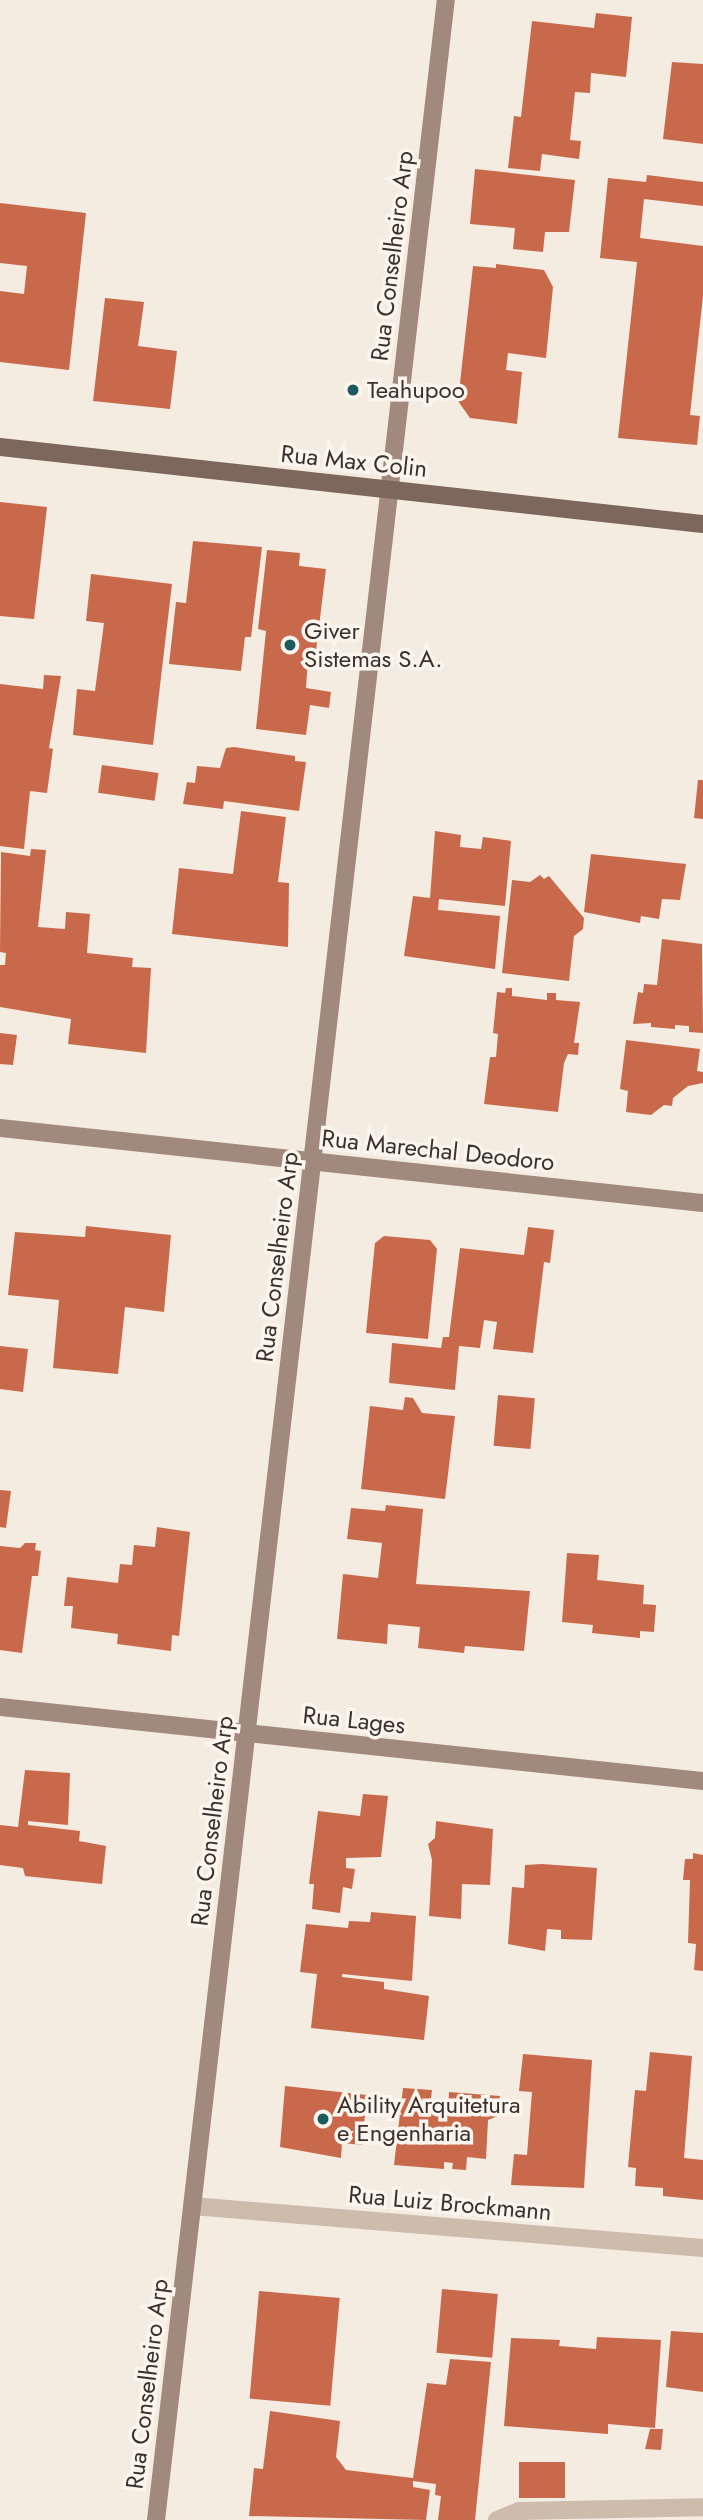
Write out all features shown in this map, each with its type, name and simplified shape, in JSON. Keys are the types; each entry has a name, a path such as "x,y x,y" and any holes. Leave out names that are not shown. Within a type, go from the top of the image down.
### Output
{"main road":[{"name":"Rua Conselheiro Arp","path":"160,2520 192,2206 446,0"},
{"name":"Rua Max Colin","path":"0,447 703,524"},
{"name":"Rua Marechal Deodoro","path":"0,1128 703,1203"},
{"name":"Rua Lages","path":"0,1707 703,1781"}],"street":[{"name":"Rua Luiz Brockmann","path":"192,2206 703,2248"},
{"path":"497,2520 519,2511 703,2507"}],"building":[{"path":"596,13 632,17 626,77 591,73 590,93 575,92 570,140 581,141 579,159 542,154 540,171 508,168 514,116 521,117 532,21 594,28"},
{"path":"672,62 703,64 703,144 663,139"},
{"path":"475,169 575,180 569,232 545,232 543,252 513,249 515,228 470,224"},
{"path":"647,175 703,182 703,206 644,199 640,238 703,246 703,296 690,415 700,416 697,445 618,438 637,262 600,258 608,178 646,182"},
{"path":"0,203 86,213 69,370 0,362 0,291 24,294 27,266 0,263"},
{"path":"496,264 544,270 553,287 546,358 508,353 506,370 522,372 517,424 470,418 458,401 473,266 496,268"},
{"path":"105,298 144,302 138,346 177,351 170,409 93,401"},
{"path":"0,502 47,507 34,619 0,616"},
{"path":"193,541 262,547 251,637 245,637 241,671 169,664 176,602 186,603"},
{"name":"Giver Sistemas S.A.","path":"267,550 300,553 299,566 326,569 315,659 308,658 306,688 331,692 329,708 310,705 306,735 256,729 266,631 258,629"},
{"path":"91,574 172,584 153,745 73,735 77,689 95,691 104,623 86,621"},
{"path":"44,675 61,676 49,748 53,749 47,793 30,791 24,849 0,846 0,684 43,689"},
{"path":"226,748 295,756 295,761 306,762 299,811 224,801 223,809 183,804 187,782 195,783 197,766 220,768"},
{"path":"102,765 158,773 155,801 98,793"},
{"path":"698,780 703,780 703,819 694,818"},
{"path":"241,811 286,817 278,882 289,883 288,947 172,934 179,868 233,874"},
{"path":"435,831 461,835 460,847 481,849 483,837 511,841 505,906 439,899 438,910 500,916 495,969 404,956 413,896 430,898"},
{"path":"31,849 46,850 38,927 65,929 66,912 90,914 87,953 133,958 132,967 151,968 146,1053 68,1044 71,1019 0,1007 0,965 5,965 6,953 0,952 1,852 30,856"},
{"path":"591,854 686,864 680,900 662,899 659,919 641,916 640,923 584,912"},
{"path":"540,875 544,879 549,876 584,918 583,929 574,936 569,981 502,973 512,880 530,882"},
{"path":"662,939 702,944 703,1033 689,1032 689,1026 675,1025 675,1029 651,1027 651,1023 633,1024 638,992 643,993 644,984 657,985"},
{"path":"506,988 512,988 512,996 547,1000 547,993 556,993 556,1000 580,1002 574,1043 579,1043 578,1055 568,1054 564,1063 558,1112 484,1104 490,1057 496,1057 498,1034 493,1033 497,992 505,993"},
{"path":"0,1033 17,1035 13,1065 0,1064"},
{"path":"626,1040 700,1049 697,1071 703,1072 703,1083 688,1086 673,1098 672,1106 664,1105 651,1115 626,1112 628,1091 620,1089"},
{"path":"86,1226 171,1235 164,1312 125,1307 118,1374 53,1368 59,1300 8,1295 15,1232 85,1237"},
{"path":"528,1227 554,1230 550,1263 544,1262 533,1353 493,1349 497,1322 484,1320 480,1348 459,1346 455,1390 389,1383 392,1343 441,1348 443,1337 449,1337 460,1248 524,1255"},
{"path":"384,1236 430,1240 437,1249 428,1339 366,1333 375,1243"},
{"path":"0,1346 28,1349 23,1392 0,1389"},
{"path":"498,1395 535,1398 530,1449 494,1446"},
{"path":"405,1397 413,1398 422,1413 455,1416 445,1499 361,1489 370,1406 403,1410"},
{"path":"0,1490 11,1491 6,1528 0,1527"},
{"path":"386,1505 423,1509 416,1584 530,1591 524,1651 465,1646 464,1653 418,1648 420,1627 388,1624 387,1644 337,1639 343,1574 378,1578 382,1543 347,1539 351,1508 385,1511"},
{"path":"157,1527 190,1532 179,1636 172,1635 171,1651 117,1644 118,1634 71,1628 73,1606 64,1606 67,1577 118,1583 120,1564 132,1565 134,1545 155,1547"},
{"path":"25,1543 36,1543 35,1550 41,1551 38,1576 32,1576 22,1653 0,1650 0,1546 20,1548"},
{"path":"567,1553 599,1555 597,1580 644,1585 643,1604 656,1605 654,1632 640,1631 640,1638 592,1633 593,1625 562,1622"},
{"path":"25,1770 70,1773 68,1825 28,1821 28,1825 80,1831 79,1841 106,1846 102,1884 25,1876 23,1868 0,1865 0,1825 18,1827"},
{"path":"363,1794 388,1796 381,1857 346,1858 346,1868 355,1869 352,1889 343,1887 340,1913 312,1909 314,1884 309,1884 318,1811 360,1816"},
{"path":"436,1821 493,1829 490,1885 462,1884 461,1919 429,1916 432,1860 428,1844 435,1838"},
{"path":"693,1853 703,1855 703,1971 694,1970 696,1944 688,1943 690,1880 683,1880 685,1859 693,1859"},
{"path":"525,1865 597,1868 592,1940 561,1939 561,1930 547,1929 545,1951 508,1944 512,1887 524,1888"},
{"path":"371,1912 416,1916 412,1981 342,1974 342,1977 384,1982 384,1989 429,1996 424,2040 311,2028 317,1974 300,1972 306,1924 348,1928 349,1921 370,1922"},
{"path":"650,2052 692,2056 684,2158 703,2160 703,2200 663,2196 663,2188 635,2186 636,2168 628,2167 635,2090 646,2091"},
{"path":"523,2054 592,2060 584,2188 511,2185 514,2154 527,2155 532,2092 519,2091"},
{"name":"Ability Arquitetura e Engenharia","path":"285,2086 367,2095 362,2145 342,2143 341,2158 280,2147"},
{"path":"403,2088 432,2090 430,2107 448,2109 449,2092 500,2096 498,2116 488,2120 486,2159 467,2157 466,2170 452,2169 453,2163 444,2162 444,2169 394,2165"},
{"path":"442,2289 498,2294 492,2358 436,2353"},
{"path":"259,2291 340,2298 330,2406 250,2399"},
{"path":"671,2331 703,2333 703,2392 666,2387"},
{"path":"597,2337 661,2340 655,2428 608,2424 608,2434 504,2426 511,2338 560,2340 559,2346 596,2349"},
{"path":"450,2359 491,2362 475,2520 438,2520 441,2496 435,2495 436,2484 413,2481 413,2487 430,2490 426,2520 249,2516 254,2468 263,2469 270,2411 340,2421 336,2457 346,2470 413,2478 427,2383 446,2385"},
{"path":"650,2429 663,2429 661,2450 645,2449"},
{"path":"519,2462 565,2462 565,2498 519,2498"}],"place":[{"name":"Teahupoo","path":"353,390"},
{"name":"Giver Sistemas S.A.","path":"290,645"},
{"name":"Ability Arquitetura e Engenharia","path":"323,2119"}]}
